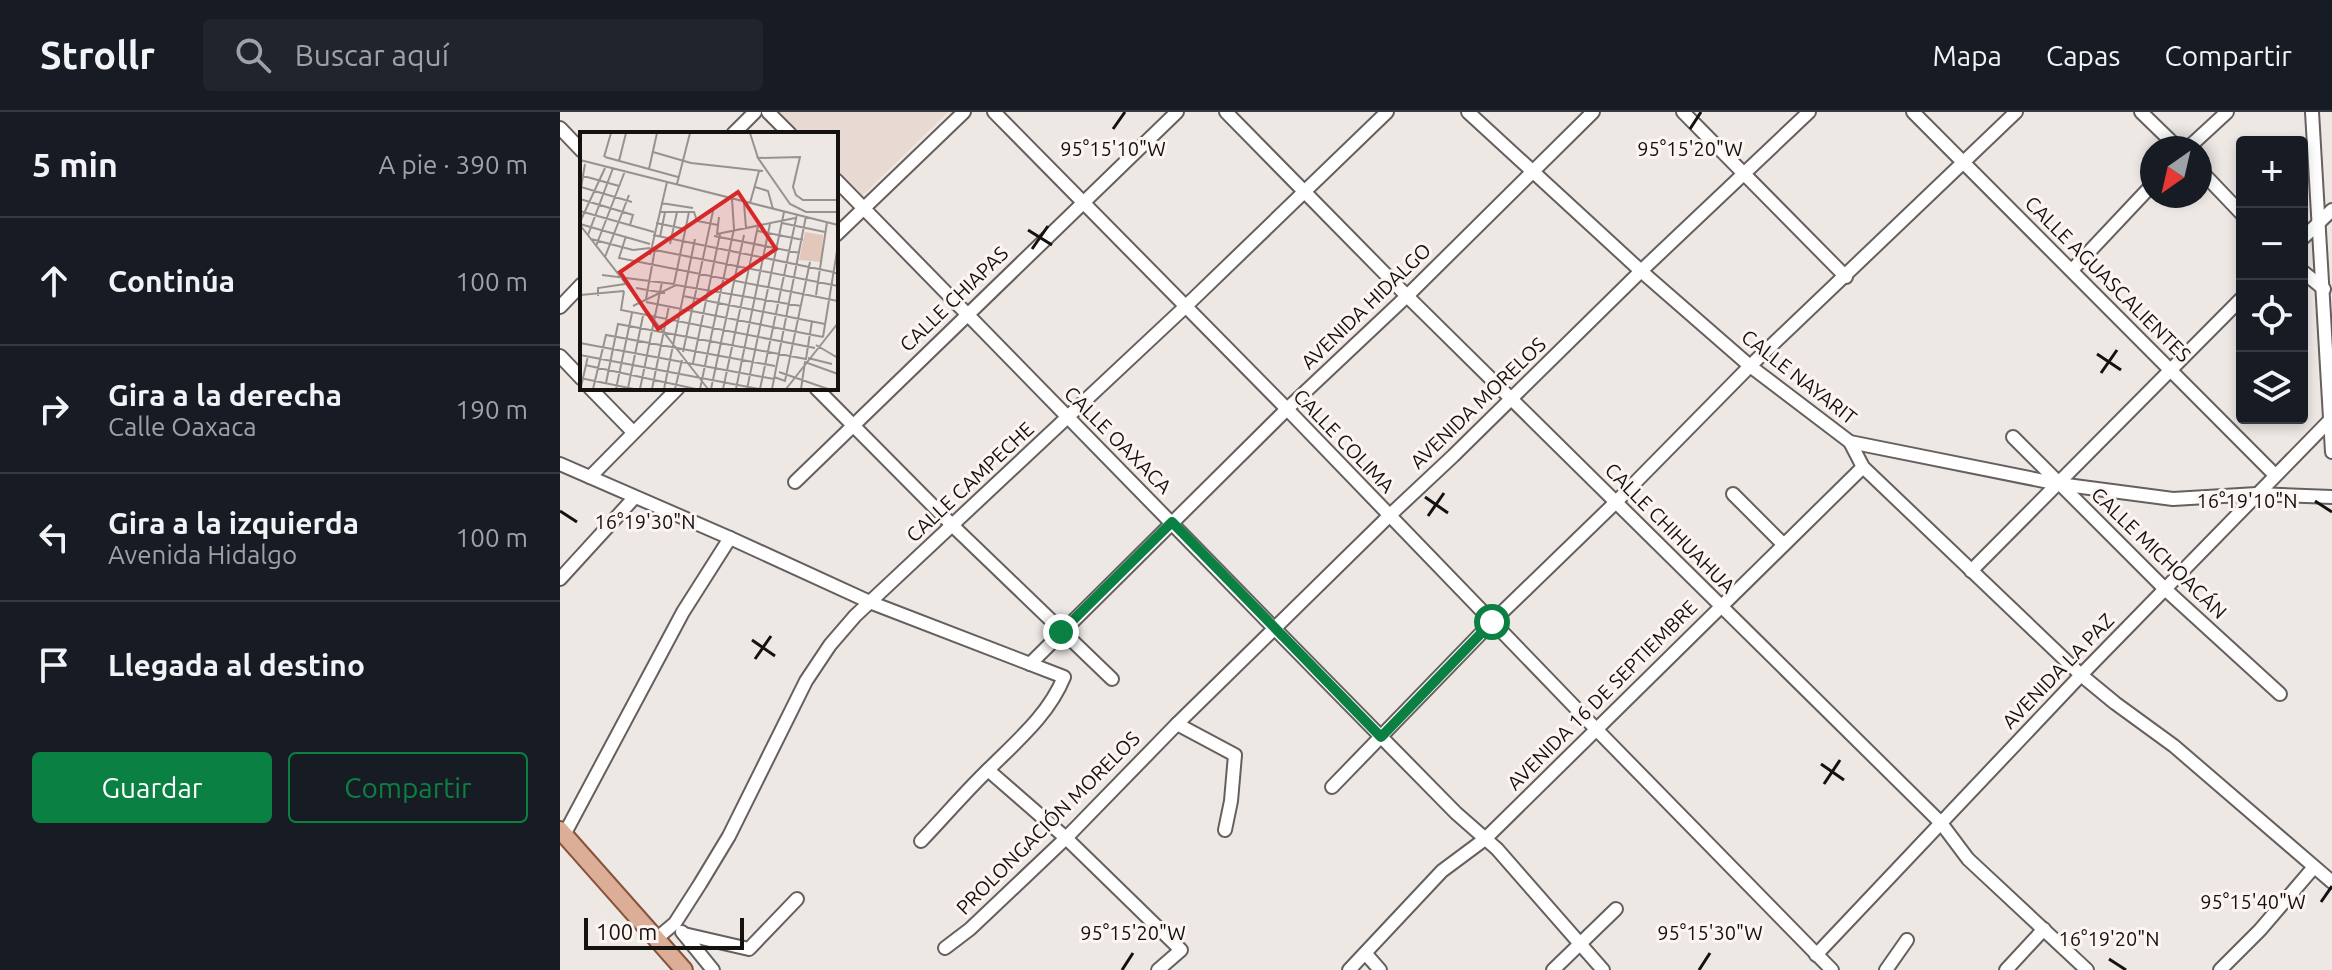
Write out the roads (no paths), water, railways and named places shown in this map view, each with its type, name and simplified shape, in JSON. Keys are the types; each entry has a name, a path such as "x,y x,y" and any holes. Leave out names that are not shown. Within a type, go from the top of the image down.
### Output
{"main road":[{"path":"562,832 681,969"}],"street":[{"path":"735,132 755,112"},
{"path":"768,112 788,132"},
{"path":"838,233 964,112"},
{"name":"CALLE COLIMA","path":"994,112 1832,970"},
{"name":"CALLE CHIAPAS","path":"795,482 1177,112"},
{"name":"CALLE CHIHUAHUA","path":"1226,112 1407,296 1941,823 1968,859 2087,970"},
{"name":"CALLE CAMPECHE","path":"656,939 675,923 729,836 806,681 830,645 855,616 1068,418 1387,112"},
{"name":"CALLE NAYARIT","path":"1468,112 1750,366 1850,442 2059,484 2173,499 2257,494 2332,497"},
{"name":"AVENIDA HIDALGO","path":"1030,664 1593,112"},
{"path":"1683,112 1846,277"},
{"name":"AVENIDA MORELOS","path":"1177,724 1641,271 1809,112"},
{"name":"CALLE AGUASCALIENTES","path":"1913,112 2275,475"},
{"path":"1332,787 1492,622 1750,366 2016,112"},
{"path":"2141,112 2166,136"},
{"path":"2201,136 2227,112"},
{"path":"2312,112 2317,225 2328,292 2332,452"},
{"path":"560,128 580,149"},
{"name":"CALLE OAXACA","path":"838,182 1381,737 1497,849 1603,970"},
{"path":"2212,183 2236,208"},
{"path":"2072,270 2140,198"},
{"path":"2308,233 2332,210"},
{"path":"2308,276 2328,292"},
{"path":"560,307 580,286"},
{"path":"1971,571 2236,304"},
{"path":"560,356 580,377"},
{"path":"592,390 633,432"},
{"path":"590,477 676,390"},
{"path":"818,390 1112,679"},
{"name":"AVENIDA LA PAZ","path":"1816,955 2081,675 2331,419"},
{"name":"CALLE MICHOACÁN","path":"2013,437 2165,589 2280,694"},
{"path":"1850,442 1863,467 2081,675 2174,746 2332,882"},
{"path":"560,464 872,603 1064,677 1057,694 1023,736 921,841"},
{"name":"AVENIDA 16 DE SEPTIEMBRE","path":"1349,970 1442,871 1485,839 1863,467"},
{"path":"1733,494 1783,544"},
{"path":"560,579 634,498"},
{"path":"562,832 669,637 730,538"},
{"path":"1177,724 1235,755 1225,830"},
{"name":"PROLONGACIÓN MORELOS","path":"945,948 970,929 1066,838 1177,724"},
{"path":"988,770 1066,838 1181,950 1158,970"},
{"path":"2220,970 2260,930 2314,867"},
{"path":"684,934 749,949 797,899"},
{"path":"1553,970 1616,909"},
{"path":"675,923 713,970"},
{"path":"2006,970 2044,929"},
{"path":"1886,970 1907,940"},
{"path":"1366,954 1380,970"}]}
